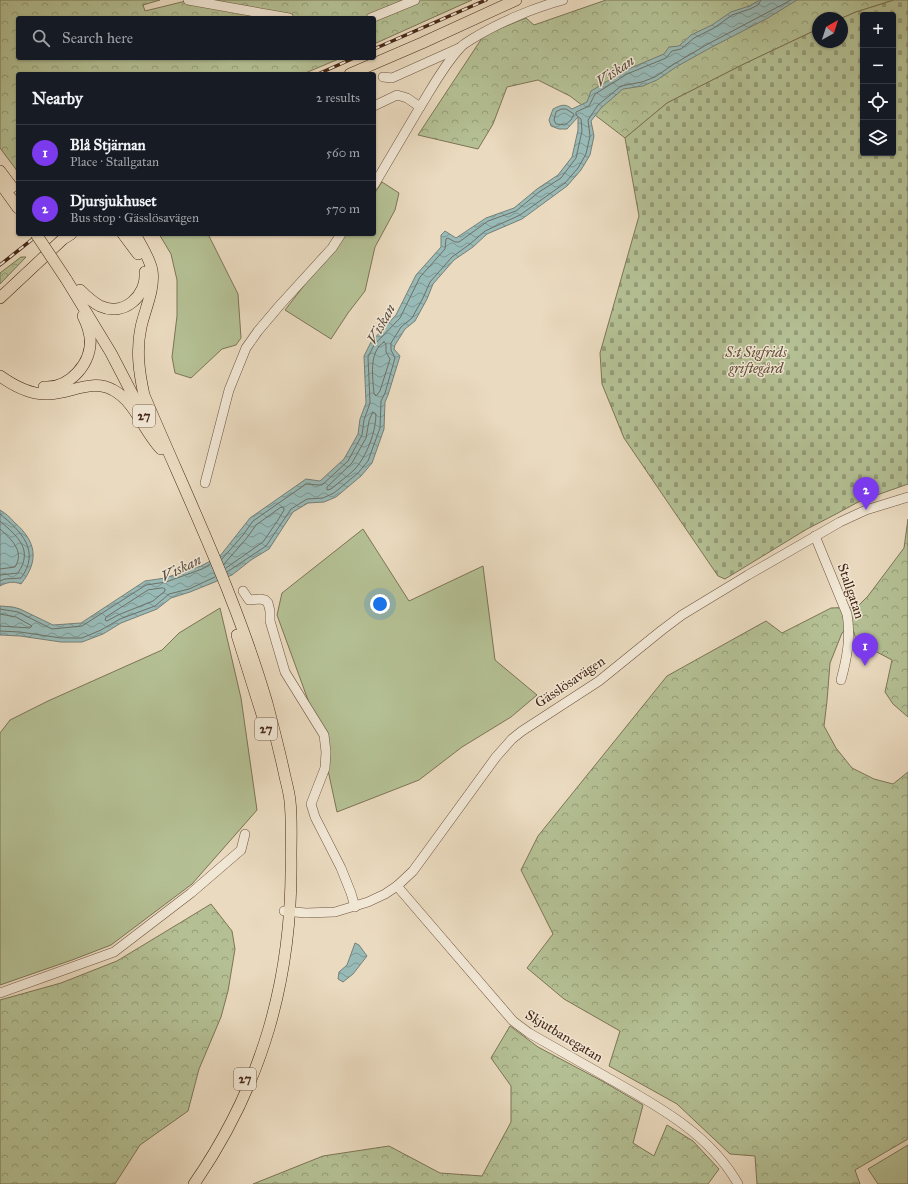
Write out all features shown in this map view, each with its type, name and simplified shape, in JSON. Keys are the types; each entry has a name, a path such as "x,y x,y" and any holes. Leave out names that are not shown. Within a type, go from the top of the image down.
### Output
{"main road":[{"path":"355,72 516,0"},
{"path":"0,171 13,192 16,202"},
{"path":"0,183 13,192"},
{"name":"27","path":"37,236 69,280 80,290 90,310 120,360 163,448 209,552 231,607 270,743 284,808 287,911 286,956 282,980 265,1043 238,1110 210,1161 194,1184"},
{"name":"27","path":"45,236 163,448"},
{"path":"0,298 68,236"},
{"path":"80,290 93,302 107,308 124,307 136,299 144,285 144,269 136,250 125,236"},
{"path":"136,236 145,251 152,272 152,285 139,338 138,348 140,376 144,395 163,448"},
{"path":"0,368 28,384 47,387 63,383 73,377 81,369 88,353 90,336 69,280"},
{"path":"0,376 18,388 38,394 48,394 81,387 101,385 113,390 128,402 152,440 163,448"},
{"name":"27","path":"186,1184 208,1151 240,1092 261,1035 275,990 287,911"}],"street":[{"path":"188,0 278,16"},
{"path":"376,16 415,0"},
{"path":"383,77 392,78 460,47 490,29 552,3 563,0"},
{"path":"376,182 420,107 460,47"},
{"path":"376,105 397,95 407,98 420,107"},
{"path":"205,483 228,390 246,348 258,331 332,248 340,236"},
{"name":"Gässlösavägen","path":"287,911 306,913 335,912 368,902 385,894 397,886 413,870 496,757 512,739 599,681 682,615 815,536 866,510 908,497"},
{"name":"Stallgatan","path":"815,536 847,614 849,627 847,653 840,680"},
{"path":"243,591 249,600 260,598 268,603 270,610 270,621 285,672 324,735 326,752 325,768 311,804 315,817 341,868 351,894 354,907"},
{"path":"0,993 114,952 191,893 241,850 245,834"},
{"name":"Skjutbanegatan","path":"397,886 513,1021 529,1033 658,1107 683,1124 730,1170 738,1184"}],"green space":[{"path":"0,0 160,0 143,5 145,11 190,0 472,0 376,43 376,16 16,16 16,60 336,60 308,72 16,72 16,169 0,148"},
{"path":"606,0 894,0 848,15 848,12 812,12 812,32 667,103 625,138 570,96 538,80 507,87 493,124 478,149 418,135 484,35 526,18 534,25"},
{"name":"S:t Sigfrids griftegård","path":"894,0 908,0 908,484 860,501 807,529 725,579 718,576 624,438 602,384 600,353 639,216 625,138 667,103 812,32 812,48 848,48 848,15"},
{"path":"382,182 399,193 395,210 375,247 365,291 331,339 285,310 344,236 376,236 376,191"},
{"path":"160,236 209,236 238,294 241,338 236,345 222,349 191,378 175,373 172,357 177,316 177,280 171,254"},
{"path":"21,257 26,257 0,284 0,273"},
{"path":"908,519 908,717 893,704 885,692 892,660 856,641 854,632 846,630 842,633 830,663 824,726 836,748 852,768 874,779 893,784 908,772 908,1139 855,1170 860,1184 757,1184 755,1156 730,1154 677,1104 609,1066 620,1031 564,999 527,968 553,934 521,870 538,836 667,676 766,621 782,633 831,608 857,607 868,596 904,548"},
{"path":"363,529 409,601 483,566 495,660 537,695 511,717 462,747 419,780 337,812 320,733 277,615 282,593"},
{"path":"220,608 241,698 257,810 192,884 111,945 0,985 0,733 10,720 48,701 162,650 179,633"},
{"path":"211,904 232,931 235,949 228,991 221,1017 199,1069 188,1111 140,1145 115,1184 0,1184 0,1000 61,983 117,961"},
{"path":"510,1026 538,1047 604,1082 643,1105 633,1143 654,1156 667,1125 693,1141 719,1169 708,1184 253,1184 323,1156 389,1146 440,1173 482,1176 511,1122 511,1086 491,1058"},
{"path":"908,1145 908,1184 878,1184 868,1169"}],"water":[{"path":"760,0 797,0 766,19 676,67 657,80 643,86 623,89 601,108 591,121 594,136 590,155 581,170 567,186 522,219 487,234 473,247 454,260 433,284 415,321 405,329 395,345 394,349 400,356 385,402 384,429 372,463 361,476 336,497 324,502 308,503 293,512 269,549 251,560 232,575 171,598 157,609 121,623 103,634 82,642 61,642 20,636 0,635 0,606 20,609 53,625 81,623 145,581 165,578 201,566 220,556 250,518 306,479 320,481 344,459 358,434 360,419 366,403 364,356 371,342 396,315 416,275 441,247 441,235 445,231 456,238 486,218 514,208 537,189 558,175 572,157 578,130 578,117 567,129 559,129 551,126 549,120 553,109 563,105 572,109 587,102 591,91 626,70 664,54 669,47 679,46 691,35 712,25 731,12 749,6"},
{"path":"0,510 9,517 27,536 33,551 31,567 21,584 10,582 0,586"},
{"path":"355,943 359,945 367,956 353,974 343,982 338,979 339,972 347,965"}],"railway":[{"path":"376,48 486,0"},
{"path":"322,72 350,60"},
{"path":"0,265 36,236"}],"place":[{"name":"Djursjukhuset","path":"866,510"},
{"name":"Blå Stjärnan","path":"865,666"}],"water label":[{"name":"Viskan","path":"615,71"},
{"name":"Viskan","path":"381,324"},
{"name":"Viskan","path":"181,568"}]}
